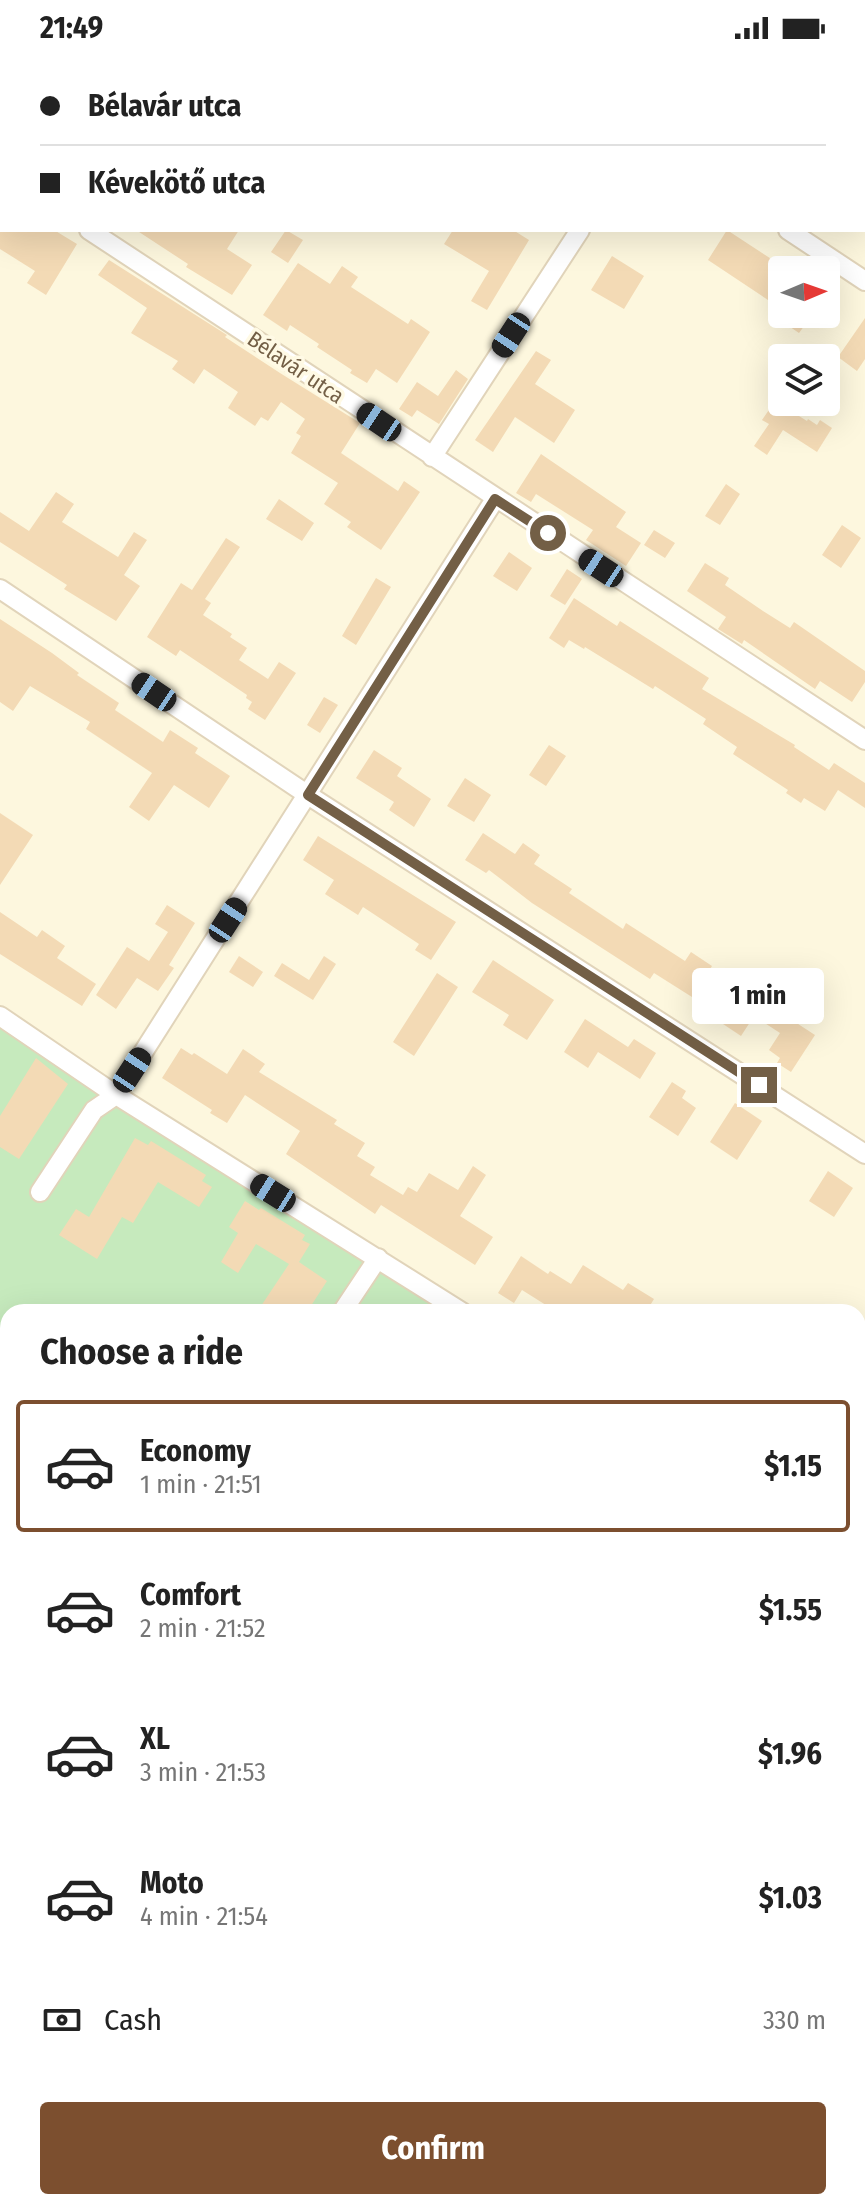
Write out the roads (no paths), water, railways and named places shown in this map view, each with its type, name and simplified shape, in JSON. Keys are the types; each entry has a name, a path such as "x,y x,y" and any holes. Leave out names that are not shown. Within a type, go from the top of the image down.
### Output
{"street":[{"name":"Bélavár utca","path":"92,232 865,740"},
{"path":"791,232 865,281"},
{"path":"432,457 572,233"},
{"path":"40,1192 94,1110 116,1095 495,499"},
{"path":"0,589 308,795 865,1154"},
{"path":"0,1016 116,1095 450,1304"},
{"path":"347,1304 378,1258"}]}
